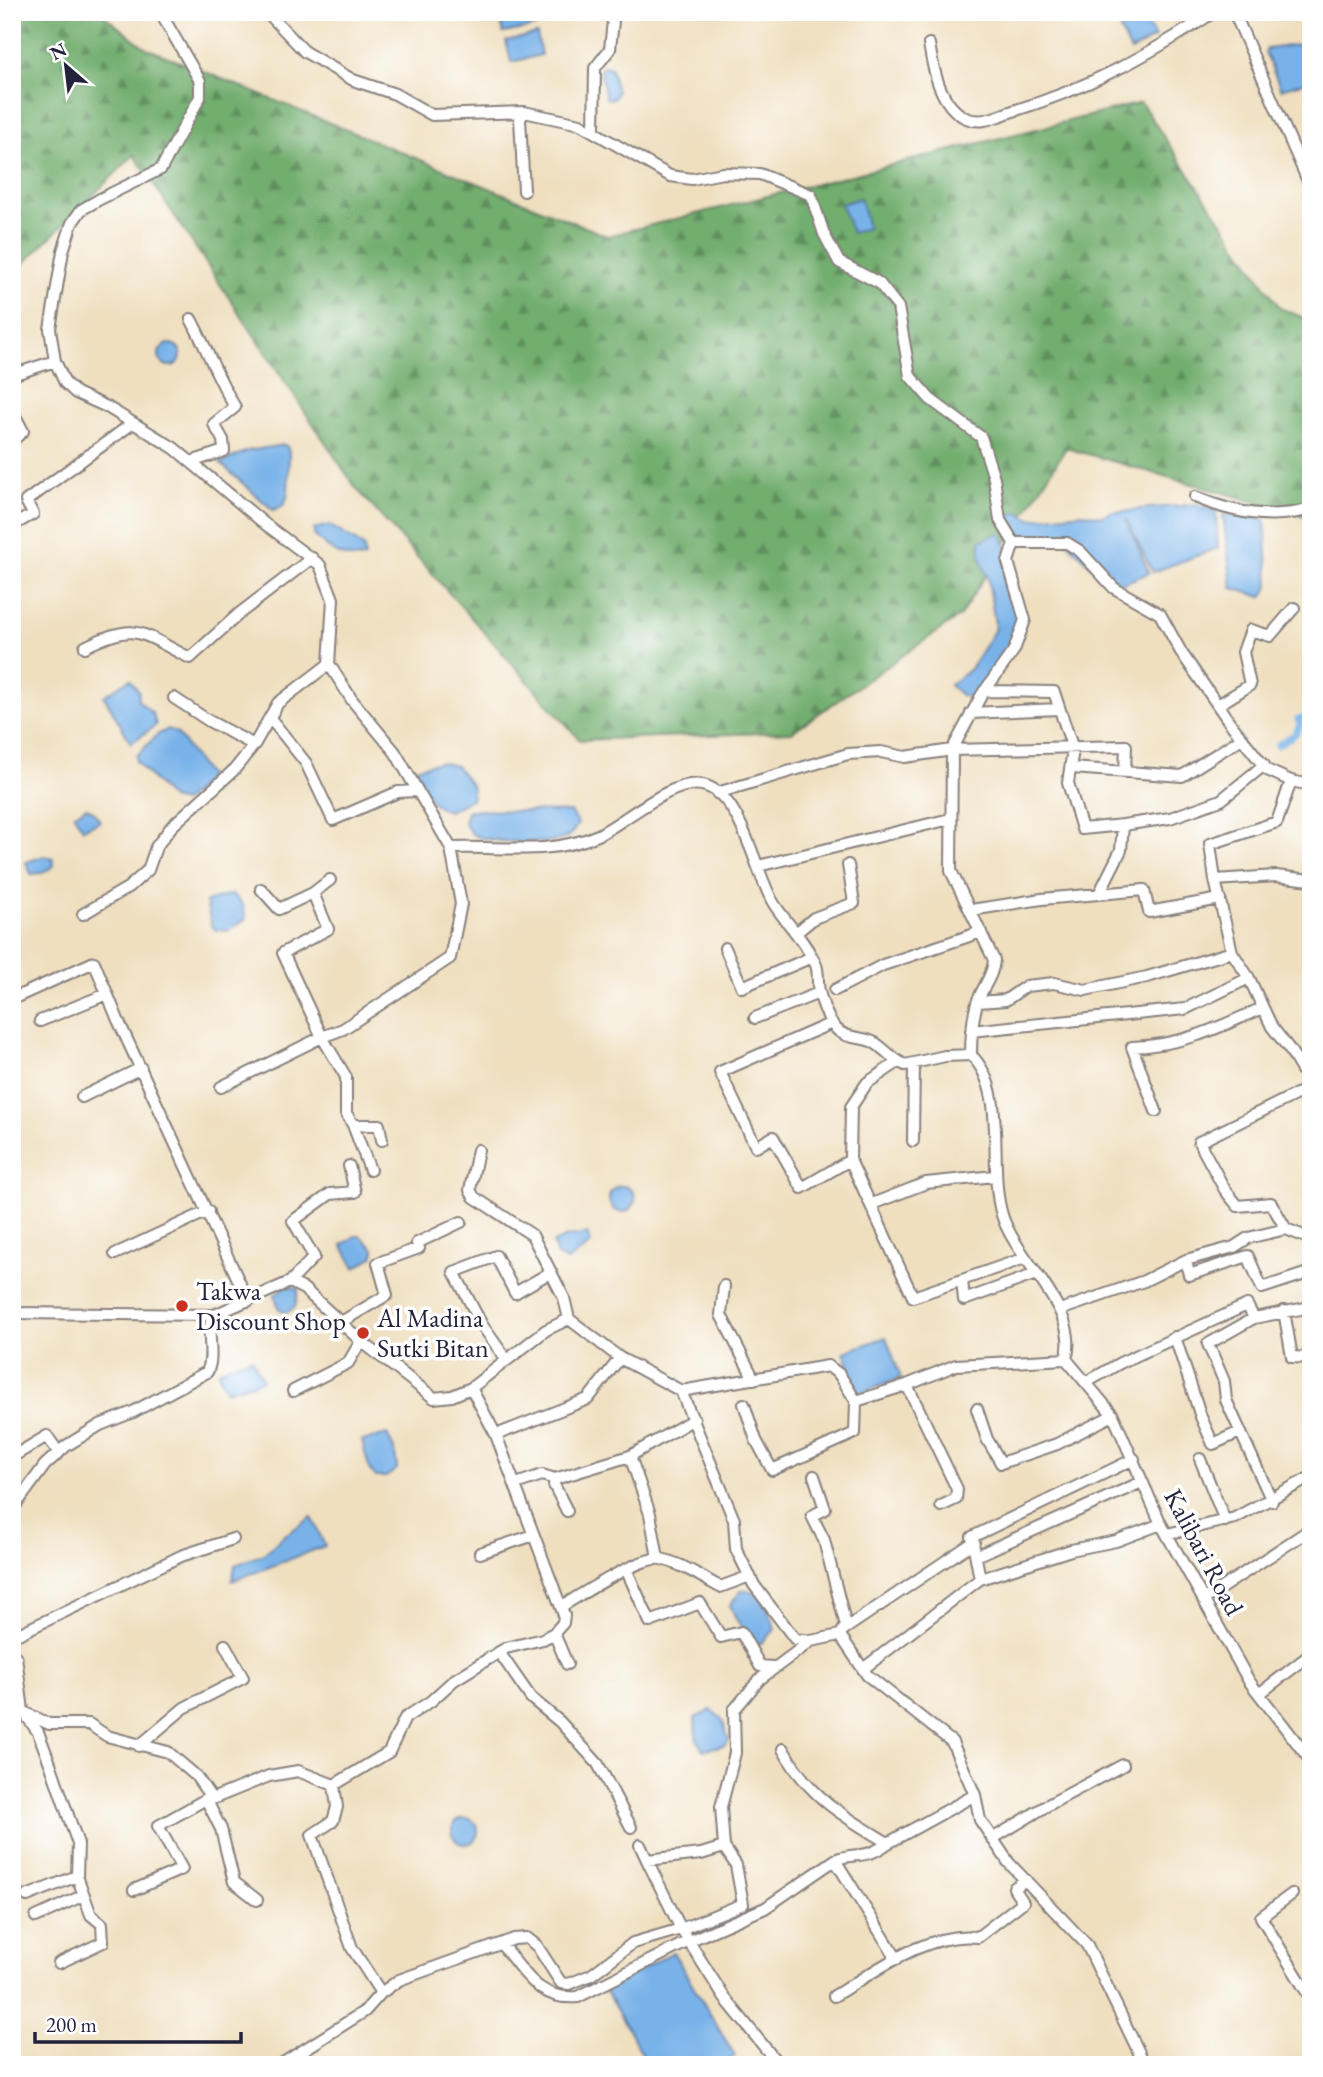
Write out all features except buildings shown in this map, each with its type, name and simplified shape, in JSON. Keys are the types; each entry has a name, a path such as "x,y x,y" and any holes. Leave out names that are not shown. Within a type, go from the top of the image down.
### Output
{"street":[{"path":"160,12 200,81 200,97 161,169 81,210 72,223 63,251 50,329 55,361 65,383 76,393 107,407 191,463 320,565 332,599 329,664 352,700 386,740 452,848 461,904 450,958 343,1029 221,1087"},
{"path":"267,12 304,51 353,79 394,94 432,115 524,112 580,124 670,176 692,179 723,173 760,174 794,185 811,195 824,234 839,262 879,284 898,307 910,376 930,398 981,437 994,478 1000,520 1014,543 1008,562 1025,620 1014,650 984,691 952,750 951,871 994,960 993,973 978,1002 971,1031 971,1055"},
{"path":"594,131 595,68 610,49 613,21 610,12"},
{"path":"929,44 934,74 947,99 965,117 982,121 1077,90 1115,72 1214,12"},
{"path":"1234,12 1311,188"},
{"path":"524,112 520,119 524,191"},
{"path":"191,319 212,357 213,370 234,407 214,424 223,440 224,451 191,463"},
{"path":"12,375 55,361"},
{"path":"12,410 23,431 12,441"},
{"path":"12,526 33,514 26,501 132,423"},
{"path":"1195,497 1219,507 1271,516 1311,509"},
{"path":"1014,543 1067,543 1080,551 1114,589 1160,614 1218,705 1264,765 1275,775 1311,785"},
{"path":"85,647 107,636 136,630 190,658 240,613 312,558"},
{"path":"1218,705 1250,685 1243,652 1251,630 1269,636 1294,608"},
{"path":"83,914 128,887 148,870 156,847 172,826 233,770 254,745 278,703 329,664"},
{"path":"984,691 1054,692 1073,750 1068,783 1082,830 1170,818 1221,800 1264,765"},
{"path":"174,698 208,721 254,745"},
{"path":"971,713 1059,709"},
{"path":"270,718 306,762 333,820 398,792 416,791"},
{"path":"1072,768 1182,776 1242,738"},
{"path":"717,793 848,754 881,752 905,757 952,750 1073,750 1126,746 1125,771"},
{"path":"1286,1229 1271,1203 1238,1206 1225,1190 1199,1142 1311,1086 1262,1008 1249,978 1232,952 1210,844 1277,822 1291,781"},
{"path":"452,848 502,847 525,851 559,847 598,834 679,788 701,785 717,793 729,805 772,901 817,967 819,993 832,1023 847,1037 873,1042 898,1062 914,1063 944,1056 971,1055 983,1066 989,1082 995,1176 1002,1215 1018,1251 1060,1310 1069,1350 1066,1359 956,1365 907,1385 856,1401"},
{"path":"758,866 950,819"},
{"path":"1099,894 1121,850 1123,825"},
{"path":"796,933 814,918 854,903 848,865"},
{"path":"1216,880 1276,876 1311,880"},
{"path":"261,889 279,909 313,893 330,880"},
{"path":"971,910 1042,899 1144,890 1149,912 1220,899"},
{"path":"313,893 328,929 283,953 322,1037 346,1077 346,1113 370,1170"},
{"path":"835,990 883,965 981,932"},
{"path":"725,948 742,987 812,957"},
{"path":"978,1002 1006,1000 1026,986 1054,984 1085,990 1147,977 1232,952"},
{"path":"12,999 94,962 248,1301"},
{"path":"971,1031 1185,1009 1249,978"},
{"path":"755,1017 819,993"},
{"path":"40,1021 107,994"},
{"path":"1156,1111 1132,1047 1173,1044 1207,1033 1262,1008"},
{"path":"832,1023 720,1072 756,1147 773,1137 802,1188 849,1160"},
{"path":"898,1062 867,1083 851,1107 849,1160 872,1204 913,1297 1025,1258"},
{"path":"913,1141 914,1063"},
{"path":"82,1097 141,1068"},
{"path":"353,1125 379,1125 382,1140"},
{"path":"478,1150 470,1190 474,1197 530,1233 564,1298 569,1319 620,1358 681,1391 734,1520 736,1549 750,1576 795,1639 811,1641"},
{"path":"12,1313 214,1315 248,1301 290,1282 314,1257 293,1221 330,1194 355,1192 349,1166"},
{"path":"872,1204 926,1183 995,1176"},
{"path":"115,1254 208,1211"},
{"path":"341,1322 387,1295 378,1264 419,1248 417,1243 461,1222"},
{"path":"1060,1310 1134,1284 1186,1260 1218,1253 1248,1238 1286,1229 1311,1239"},
{"path":"506,1359 482,1325 454,1272 496,1256 515,1293 551,1272"},
{"path":"1186,1260 1189,1275 1248,1256 1262,1288 1311,1272"},
{"path":"962,1280 964,1300 1036,1274"},
{"path":"290,1282 304,1289 361,1341 434,1398 452,1396 471,1388 546,1330 569,1319"},
{"path":"724,1286 721,1315 754,1379"},
{"path":"1087,1382 1175,1337 1247,1305 1254,1318"},
{"path":"1272,1501 1226,1400 1224,1381 1208,1344 1254,1318 1311,1307"},
{"path":"1284,1311 1292,1357 1311,1358"},
{"path":"12,1510 35,1476 59,1452 86,1433 133,1412 207,1372 212,1356 210,1320 214,1315"},
{"path":"1175,1337 1201,1417 1213,1444 1240,1432"},
{"path":"293,1391 348,1363 361,1341"},
{"path":"496,1435 588,1399 620,1358"},
{"name":"Kalibari Road","path":"1066,1359 1114,1415 1164,1529 1203,1600 1259,1694 1311,1762"},
{"path":"681,1391 828,1366 839,1374 856,1401 855,1433 772,1470 756,1440 744,1404"},
{"path":"907,1385 957,1489 957,1499 941,1506"},
{"path":"334,1785 389,1752 411,1712 431,1702 454,1680 499,1652 554,1633 563,1623 562,1606 516,1485 496,1435 471,1388"},
{"path":"977,1409 986,1439 1001,1463 1057,1444 1114,1415"},
{"path":"555,1479 630,1456 694,1419"},
{"path":"12,1457 47,1436 59,1452"},
{"path":"630,1456 650,1514 658,1558"},
{"path":"979,1579 972,1537 1134,1459"},
{"path":"1200,1459 1225,1521"},
{"path":"516,1485 548,1474 555,1479"},
{"path":"814,1476 825,1509 812,1516 824,1540 843,1630 863,1670 952,1742 975,1795 980,1820 1026,1880 1087,1945 1145,2065"},
{"path":"863,1670 979,1579 1071,1550 1164,1529 1225,1521 1272,1501 1311,1477"},
{"path":"555,1479 554,1485 567,1511"},
{"path":"976,1556 1142,1482"},
{"path":"1203,1600 1311,1528"},
{"path":"480,1553 534,1535"},
{"path":"12,1637 181,1556 233,1539"},
{"path":"280,2065 365,2011 381,1993 399,1980 501,1944 527,1938 537,1946 561,1983 569,1984 591,1975 633,1943 681,1929 743,1903 736,1865 724,1847 721,1807 735,1753 734,1710 774,1667 811,1641 843,1630 974,1542"},
{"path":"562,1606 626,1569 658,1558 690,1569 720,1587 750,1576"},
{"path":"626,1569 650,1622 700,1603 722,1637 741,1632 760,1667 774,1667"},
{"path":"554,1633 567,1664"},
{"path":"139,1746 184,1708 243,1678 225,1645"},
{"path":"499,1652 531,1698 560,1722 598,1764 631,1827"},
{"path":"12,1654 16,1657 16,1683 23,1711 38,1732 78,1844 77,1876 91,1915 102,1924 103,1942 59,1963"},
{"path":"1259,1694 1311,1654"},
{"path":"23,1711 49,1724 89,1724 107,1735 168,1752 196,1776 221,1829 234,1882 257,1900"},
{"path":"783,1749 797,1775 830,1807 888,1843"},
{"path":"992,1839 1039,1810 1123,1765"},
{"path":"134,1890 182,1869 158,1826 209,1799 269,1776 298,1771 334,1785"},
{"path":"334,1785 337,1807 334,1821 312,1835 352,1948 381,1993"},
{"path":"501,1944 545,1994 561,1999 578,1997 776,1901 835,1860 846,1856 868,1856 975,1795"},
{"path":"640,1845 681,1929 691,1940 739,2019 779,2065"},
{"path":"647,1860 701,1854 724,1847"},
{"path":"835,1860 897,1959"},
{"path":"27,1896 77,1876"},
{"path":"834,1996 897,1959 957,1934 978,1937 1023,1902 1014,1888 1026,1880"},
{"path":"1292,1894 1261,1917 1311,1999"},
{"path":"36,1917 84,1895"}],"green space":[{"path":"12,12 99,12 146,48 607,236 1141,103 1280,308 1311,321 1311,518 1066,448 960,616 792,732 580,740 355,487 134,155 12,275"}],"water":[{"path":"532,12 535,27 503,33 500,17"},
{"path":"1144,16 1155,37 1131,51 1120,30 1122,25"},
{"path":"537,34 541,55 511,62 506,41"},
{"path":"1311,43 1311,80 1281,89 1265,52 1267,49"},
{"path":"604,66 611,68 617,92 613,99 606,98 600,70"},
{"path":"860,198 868,228 852,233 841,204"},
{"path":"170,344 180,351 181,355 174,365 170,366 160,359 159,355 166,345"},
{"path":"287,446 289,452 288,495 283,506 273,510 220,463 247,451"},
{"path":"1196,504 1216,511 1218,548 1153,572 1126,519 1149,573 1113,587 1065,540 1019,536 1008,516 1018,512 1031,519 1082,513 1102,516 1114,511"},
{"path":"1223,514 1265,519 1269,586 1262,597 1232,588"},
{"path":"329,525 360,544 364,548 365,558 350,558 337,553 314,535 314,529"},
{"path":"1000,533 1006,545 1006,562 1021,614 1018,635 973,697 962,696 950,685 970,669 994,631 995,624 988,579 980,556 980,541"},
{"path":"130,679 139,692 138,700 153,714 156,725 131,743 104,696"},
{"path":"168,729 177,733 208,776 201,787 183,802 171,799 136,761 136,756 157,735"},
{"path":"440,762 456,766 473,787 471,799 449,811 431,800 416,775 415,768"},
{"path":"86,807 93,811 100,821 83,829 74,815"},
{"path":"468,810 570,812 578,823 568,836 555,841 505,841 472,834 464,822"},
{"path":"44,856 53,859 54,866 42,873 31,874 26,862"},
{"path":"232,894 243,905 246,919 229,930 216,930 212,927 206,902"},
{"path":"622,1186 632,1189 635,1199 632,1209 622,1212 612,1209 609,1199 612,1189"},
{"path":"588,1234 591,1244 567,1261 557,1256 553,1243 567,1237"},
{"path":"355,1236 361,1236 374,1249 374,1256 355,1268 342,1245"},
{"path":"284,1286 299,1288 295,1307 286,1313 279,1309 275,1295"},
{"path":"886,1337 901,1378 859,1394 844,1352"},
{"path":"252,1358 263,1380 226,1391 218,1372 229,1365"},
{"path":"387,1434 395,1452 397,1469 386,1477 376,1477 370,1471 362,1441"},
{"path":"312,1517 325,1546 232,1581 235,1565 264,1554 282,1537"},
{"path":"742,1590 760,1598 771,1617 775,1630 761,1643 755,1643 736,1619 730,1605"},
{"path":"711,1710 722,1719 729,1740 725,1745 703,1750 696,1739 695,1718"},
{"path":"465,1818 474,1822 478,1831 474,1840 465,1844 456,1840 452,1831 456,1822"},
{"path":"673,1952 735,2056 721,2065 649,2065 605,1990"}],"waterway":[{"path":"1278,745 1295,734 1300,725 1298,719 1311,717"}],"place":[{"name":"Takwa Discount Shop","path":"182,1306"},
{"name":"Al Madina Sutki Bitan","path":"363,1333"}]}
